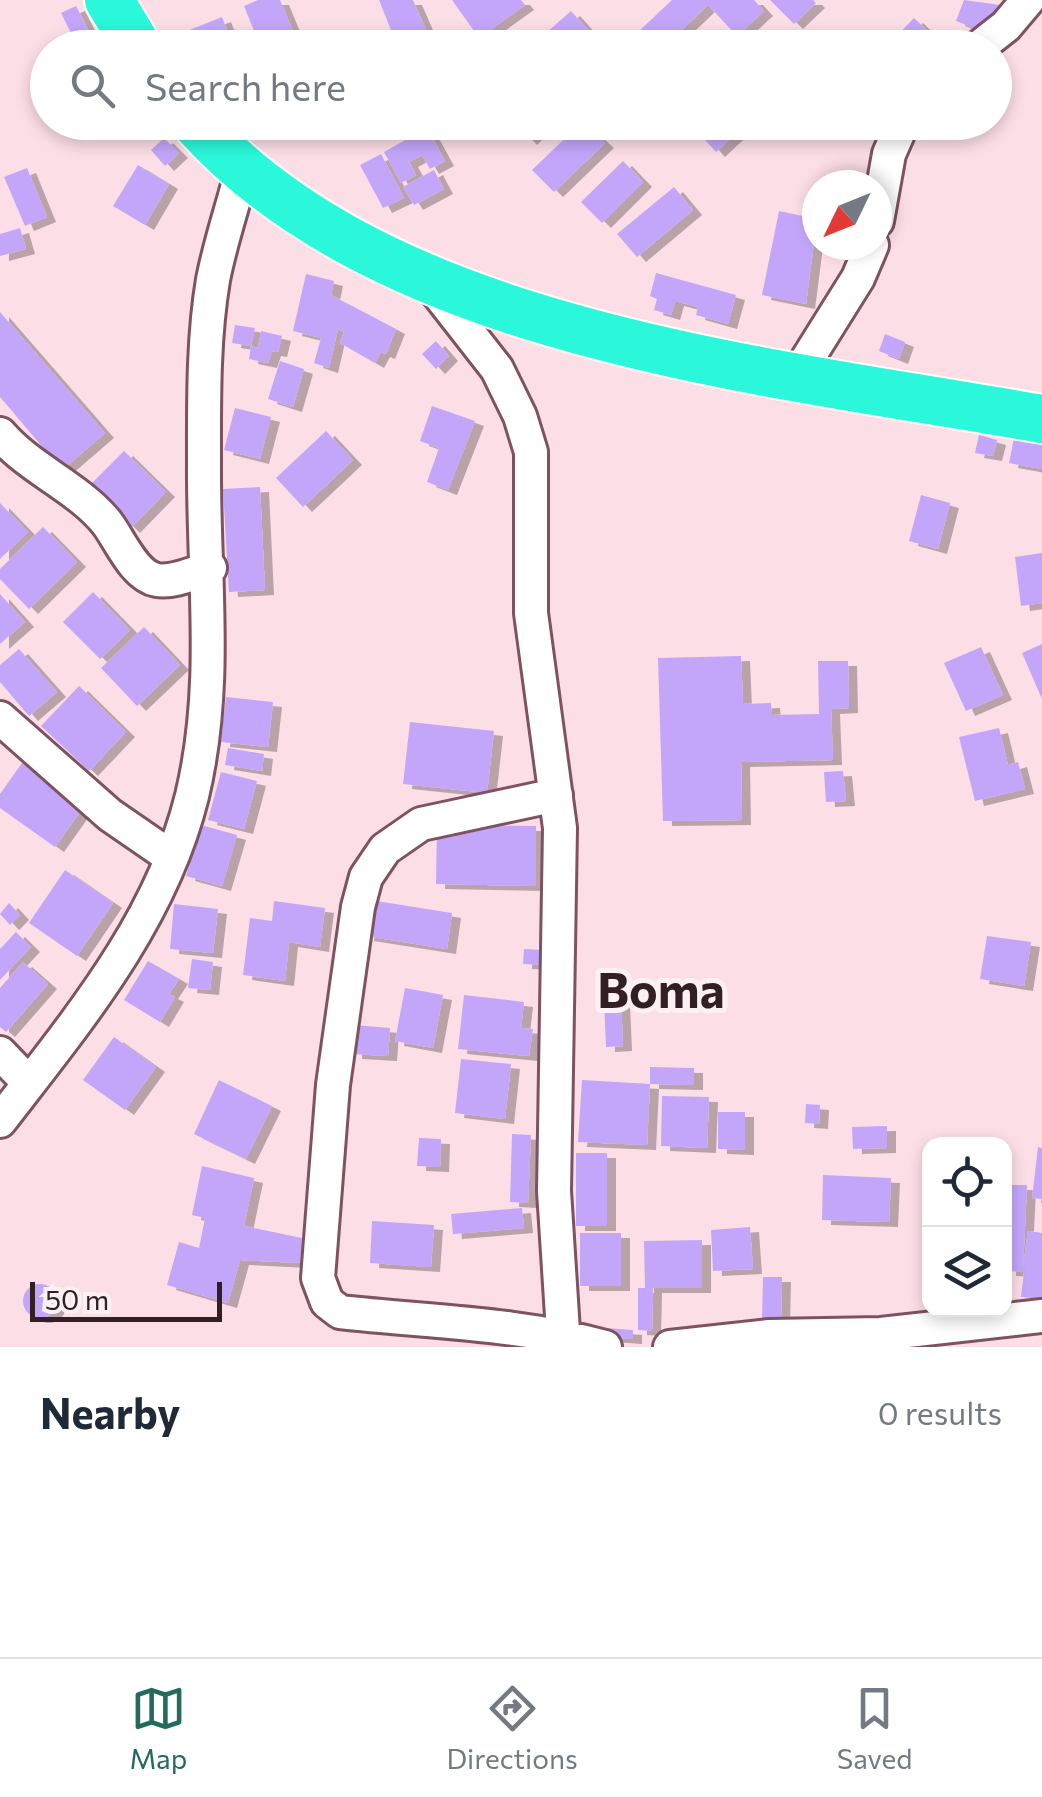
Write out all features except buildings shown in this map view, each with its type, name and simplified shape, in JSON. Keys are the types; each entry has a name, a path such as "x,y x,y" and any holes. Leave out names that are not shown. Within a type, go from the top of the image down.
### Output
{"highway":[{"path":"109,0 127,30"},
{"path":"213,140 242,170 351,244 429,282 656,348 1042,419"}],"street":[{"path":"1001,30 1028,0"},
{"path":"886,170 895,140"},
{"path":"0,1121 104,982 150,907 191,800 205,735 210,568 204,465 208,323 214,277 242,170"},
{"path":"798,374 866,260"},
{"path":"429,282 497,370 520,416 531,452 531,612 556,795 562,884 554,1191 563,1341"},
{"path":"497,370 526,313"},
{"path":"0,434 27,463 91,506 140,572 155,580 171,580 210,568"},
{"path":"0,718 110,815 171,857"},
{"path":"556,795 421,824 386,849 366,877 358,906 333,1085 318,1278 327,1302 340,1312 605,1347"},
{"path":"0,1053 29,1083"},
{"path":"670,1347 769,1336 881,1334 1042,1316"}],"district":[{"name":"Boma","path":"661,991"}]}
